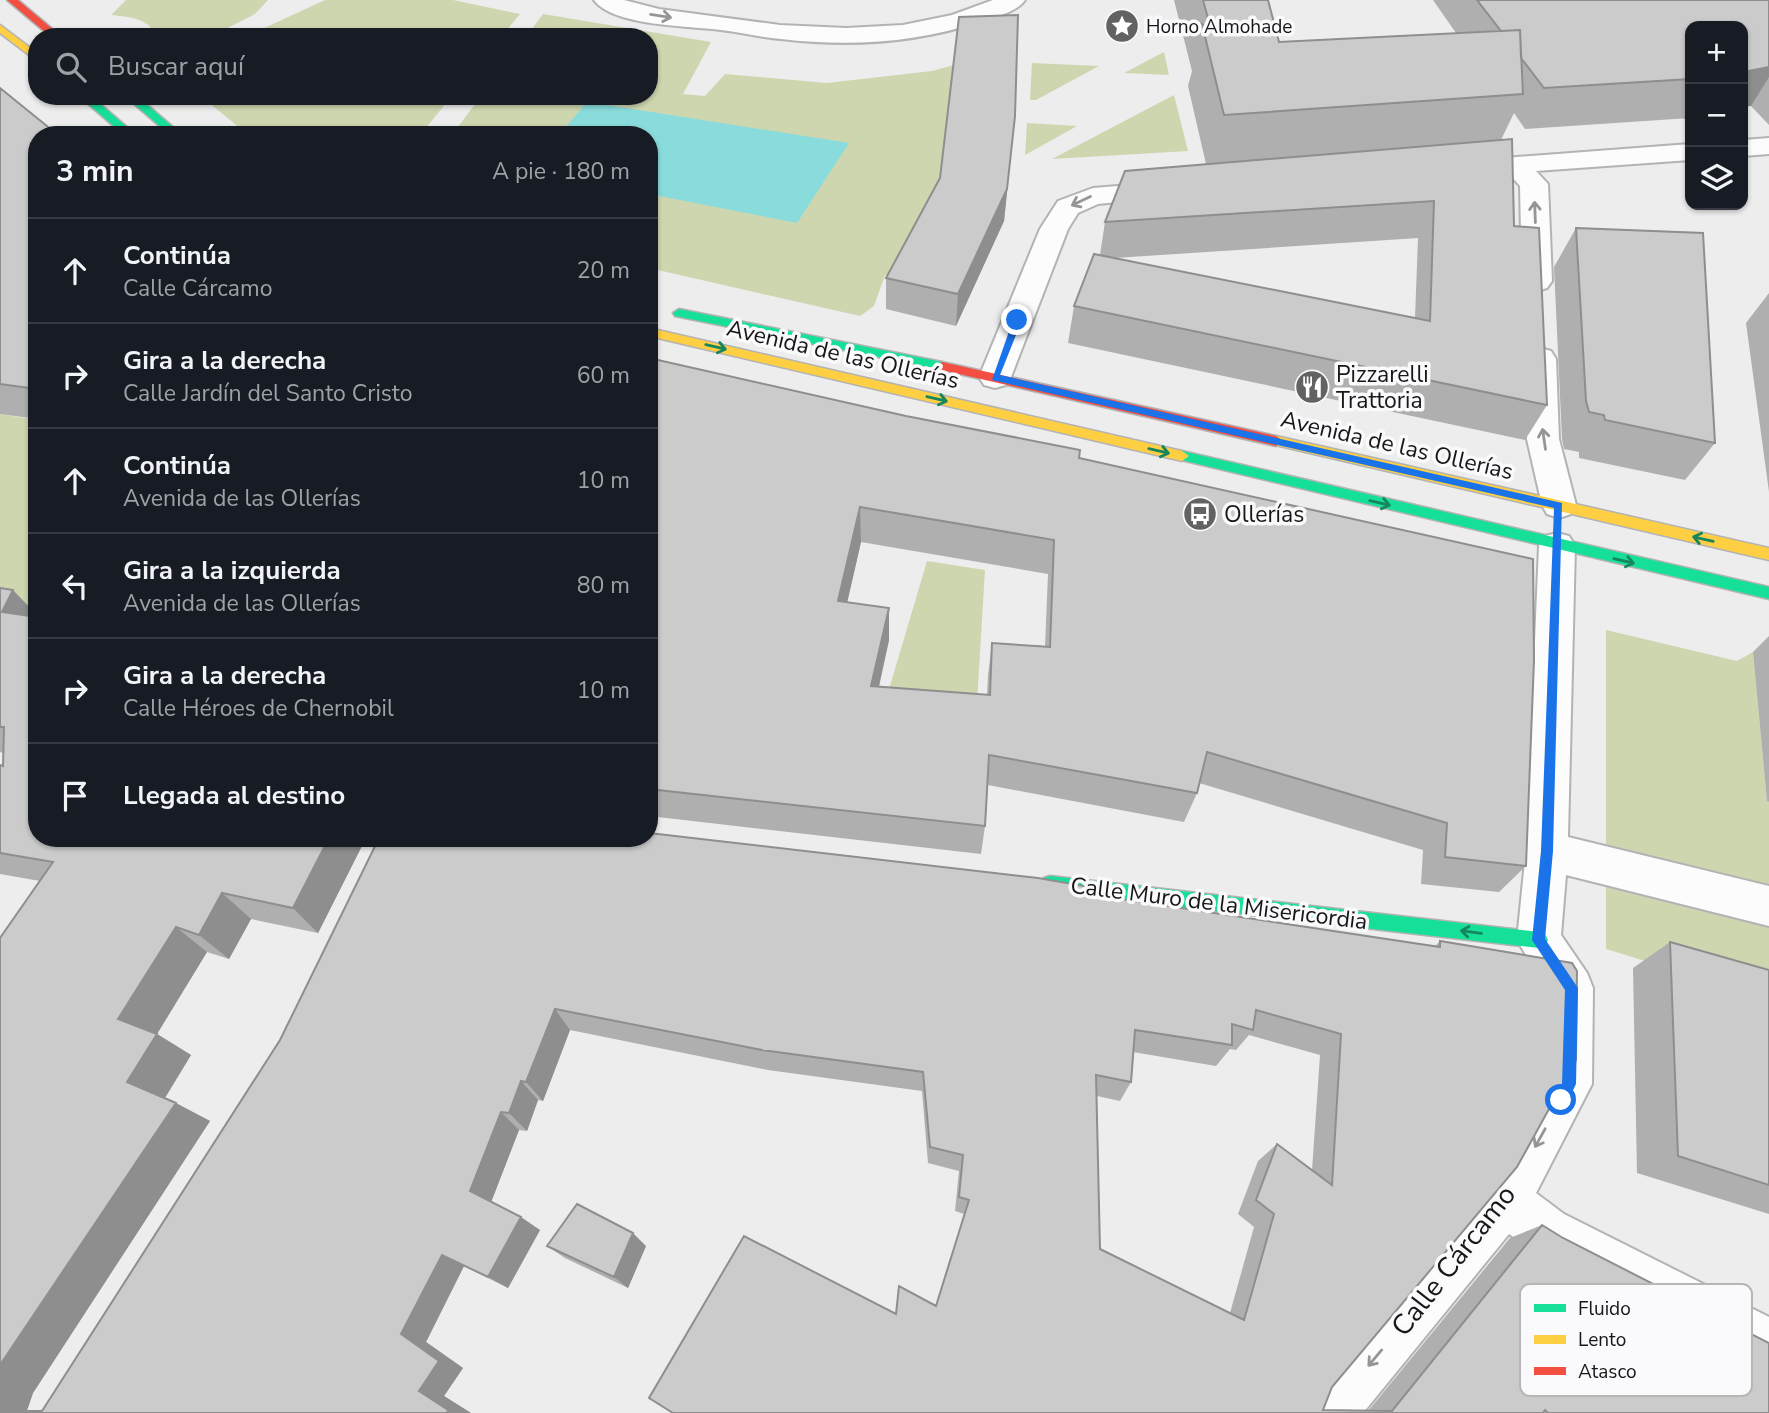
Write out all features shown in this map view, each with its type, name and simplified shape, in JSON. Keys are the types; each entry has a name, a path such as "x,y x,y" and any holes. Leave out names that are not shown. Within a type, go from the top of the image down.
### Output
{"main road":[{"path":"12,0 46,28"},
{"path":"0,27 28,50"},
{"path":"95,105 120,126"},
{"path":"141,105 166,126"},
{"name":"Avenida de las Ollerías","path":"663,309 995,377 1558,526 1769,593"},
{"name":"Avenida de las Ollerías","path":"658,334 1558,526 1769,554"},
{"name":"Calle Muro de la Misericordia","path":"1030,881 1539,940"}],"street":[{"path":"606,0 617,7 663,16 788,33 876,35 963,19 1013,0"},
{"path":"687,0 700,12 719,22"},
{"path":"1748,148 1769,146"},
{"path":"1539,940 1547,851 1558,526 1543,439 1534,184 1501,165 1685,152"},
{"path":"995,377 1054,229 1068,207 1093,196 1191,188"},
{"path":"1547,851 1769,906"},
{"name":"Calle Cárcamo","path":"1329,1413 1505,1200 1569,1084 1571,988 1539,940"},
{"path":"1505,1200 1546,1231 1650,1284"},
{"path":"1752,1336 1769,1345"}],"green space":[{"path":"126,0 268,0 255,14 228,28 151,28 144,22 111,15"},
{"path":"325,0 453,0 520,14 508,28 264,28"},
{"path":"543,14 627,28 533,28"},
{"path":"658,33 711,42 683,94 705,96 725,74 827,83 932,71 961,63 938,210 903,278 885,275 874,306 860,316 658,270 658,126 459,126 474,105 658,105"},
{"path":"1164,52 1169,75 1124,73"},
{"path":"1032,63 1099,66 1036,100 1030,100"},
{"path":"1174,95 1188,151 1052,159"},
{"path":"212,105 445,105 427,126 237,126"},
{"path":"1027,123 1077,126 1025,155"},
{"path":"0,414 28,419 28,621 0,617"},
{"path":"927,561 985,570 976,719 882,713"},
{"path":"1606,630 1737,661 1753,652 1769,802 1769,999 1606,949"}],"water":[{"path":"584,105 606,105 849,143 797,223 658,196 658,126 567,126"}],"building":[{"path":"1203,0 1268,0 1279,42 1520,30 1523,94 1224,115 1202,24 1211,29"},
{"path":"1477,0 1769,0 1769,67 1748,71 1748,21 1685,21 1685,79 1544,88 1521,58 1520,30 1501,31"},
{"path":"1018,15 1015,116 1007,189 958,294 886,278 940,178 959,17"},
{"path":"0,88 47,126 28,126 28,388 0,384"},
{"path":"1512,139 1514,226 1539,228 1547,405 1074,306 1094,254 1430,321 1434,201 1105,222 1125,171"},
{"path":"1576,228 1703,233 1715,443 1605,420 1604,415 1589,412 1586,401"},
{"path":"658,360 906,416 1080,450 1079,458 1533,559 1534,660 1526,866 1445,857 1447,823 1207,752 1197,793 989,755 985,826 658,790","holes":["860,507 1054,540 1050,647 992,643 990,695 871,686 889,608 838,601"]},
{"path":"0,588 13,590 2,612 28,616 28,847 324,847 293,908 222,893 199,935 176,927 118,1019 157,1034 127,1082 176,1103 0,1365 0,938 53,862 0,853 0,765 3,766 4,727 0,727"},
{"path":"658,834 1038,878 1101,889 1101,896 1440,947 1440,941 1572,963 1577,971 1576,1060 1517,1167 1332,1387 1323,1410 1392,1411 1542,1225 1653,1284 1520,1284 1520,1396 1752,1396 1752,1334 1769,1343 1769,1413 1548,1413 1545,1410 1543,1413 673,1413 649,1398 744,1236 896,1314 899,1286 936,1306 969,1200 959,1197 963,1155 930,1147 923,1072 762,1050 555,1009 526,1082 521,1081 509,1113 501,1112 470,1191 521,1217 488,1277 442,1255 401,1334 439,1361 419,1391 448,1410 447,1413 0,1413 42,1411 280,1040 375,847 658,847","holes":["1256,1010 1341,1034 1332,1185 1277,1144 1256,1200 1274,1214 1244,1320 1100,1249 1096,1075 1131,1082 1135,1030 1232,1045 1232,1024 1253,1030"]},
{"path":"1670,942 1769,970 1769,1185 1678,1156"},
{"path":"577,1204 633,1233 614,1277 547,1246"}],"traffic: fast":[{"path":"95,105 120,126"},
{"path":"141,105 166,126"},
{"path":"679,313 942,366"},
{"path":"1182,456 1769,593"},
{"path":"1050,884 1539,940"}],"traffic: slow":[{"path":"0,28 28,51"},
{"path":"658,334 1182,456"},
{"path":"1276,441 1769,554"}],"traffic: jam":[{"path":"12,0 46,28"},
{"path":"942,366 1276,441"}],"place":[{"name":"Horno Almohade","path":"1122,26"},
{"name":"Pizzarelli Trattoria","path":"1312,387"},
{"name":"Ollerías","path":"1200,514"}],"route":[{"path":"1017,320 995,377 1559,505 1547,851 1539,940 1571,988 1569,1084 1561,1100"}]}
